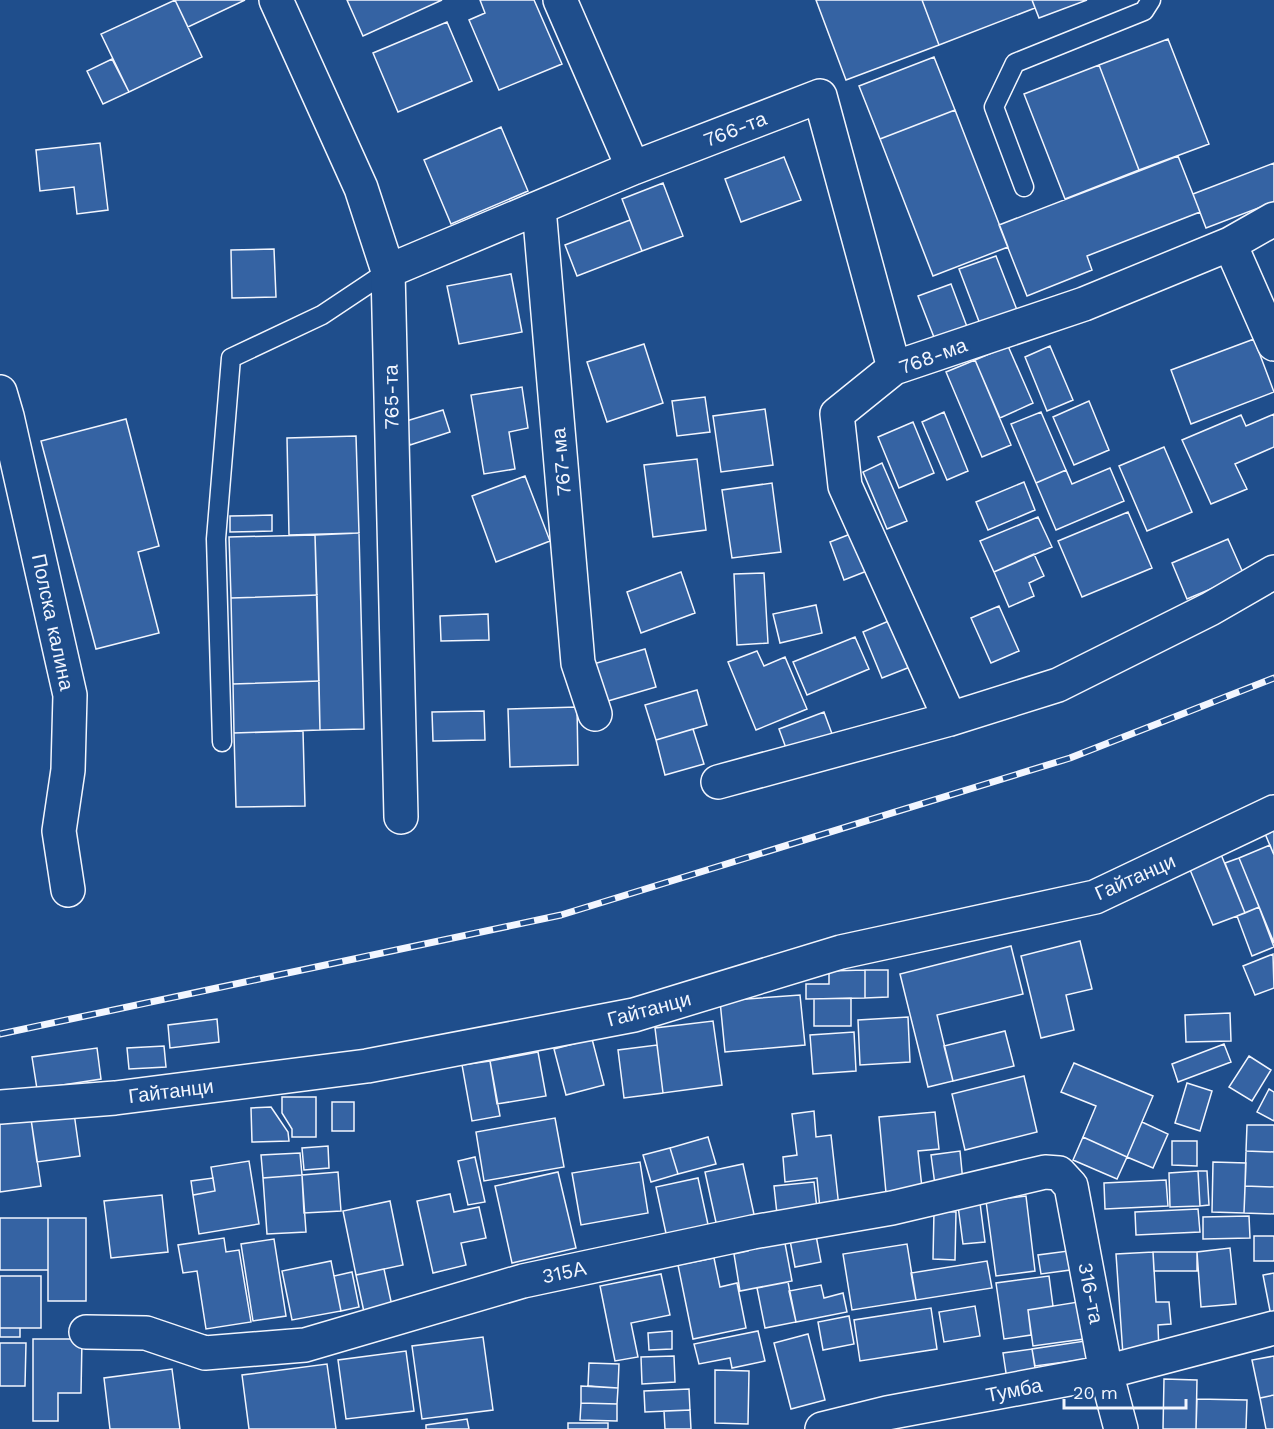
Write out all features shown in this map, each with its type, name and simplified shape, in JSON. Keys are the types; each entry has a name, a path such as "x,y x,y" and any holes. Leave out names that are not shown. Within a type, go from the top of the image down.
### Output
{"street":[{"name":"765-та","path":"276,0 361,188 388,272 401,818"},
{"path":"560,0 633,168"},
{"name":"766-та","path":"388,272 633,168 820,96 894,368"},
{"name":"767-ма","path":"539,208 578,663 595,714"},
{"name":"768-ма","path":"950,718 845,486 837,414 894,368 1084,304 1230,244 1274,219"},
{"path":"1230,244 1274,344"},
{"name":"Полска калина","path":"0,392 70,695 68,770 59,831 69,890"},
{"path":"718,783 1058,685 1210,609 1274,572"},
{"name":"Гайтанци","path":"0,1107 115,1098 368,1066 634,1016 841,952 1095,897 1274,812"},
{"name":"315А","path":"86,1332 146,1333 205,1353 305,1345 523,1281 753,1232 892,1208 1045,1172"},
{"name":"316-та","path":"1045,1172 1059,1173 1071,1186 1106,1372 1121,1429"},
{"name":"Тумба","path":"822,1429 887,1413 1106,1372 1274,1328"}],"lane":[{"path":"1024,187 994,107 1015,63 1144,11 1151,0"},
{"path":"222,742 216,539 231,358 322,315 388,272"}],"building":[{"path":"175,0 245,0 188,27"},
{"path":"175,0 202,57 129,92 101,34"},
{"path":"347,0 442,0 363,36"},
{"path":"480,0 534,0 562,64 499,90 469,20 485,13"},
{"path":"816,0 922,0 939,45 846,80"},
{"path":"922,0 1032,0 1035,8 939,45"},
{"path":"1032,0 1087,0 1039,18"},
{"path":"447,22 472,81 398,112 373,53"},
{"path":"1168,39 1209,144 1139,170 1099,65"},
{"path":"934,57 955,110 880,139 859,86"},
{"path":"112,59 129,92 103,104 87,71"},
{"path":"1099,65 1139,170 1065,199 1024,94"},
{"path":"955,110 1008,247 933,276 880,139"},
{"path":"501,127 528,191 451,224 424,160"},
{"path":"100,143 108,210 77,214 74,187 40,191 36,150"},
{"path":"1178,156 1200,212 1087,256 1092,270 1027,296 999,225"},
{"path":"784,157 801,200 741,222 725,179"},
{"path":"1274,163 1274,202 1206,228 1193,194"},
{"path":"663,183 683,236 642,251 622,199"},
{"path":"630,220 642,251 577,276 565,245"},
{"path":"274,249 276,297 232,298 231,250"},
{"path":"996,256 1017,310 980,324 959,269"},
{"path":"511,274 522,332 459,344 447,286"},
{"path":"951,284 969,332 937,345 918,296"},
{"path":"1254,339 1274,392 1191,424 1171,370"},
{"path":"644,344 663,403 607,422 587,362"},
{"path":"1008,346 1033,403 1000,418 975,360"},
{"path":"1050,346 1073,400 1047,411 1025,357"},
{"path":"975,360 1011,445 982,457 946,372"},
{"path":"522,387 528,428 509,432 515,469 484,474 471,395"},
{"path":"705,397 710,432 677,436 672,401"},
{"path":"1089,401 1109,450 1074,465 1053,417"},
{"path":"765,409 773,465 721,472 713,416"},
{"path":"443,410 450,432 410,445 403,422"},
{"path":"944,412 968,471 947,480 922,422"},
{"path":"1041,412 1066,470 1036,483 1011,424"},
{"path":"1274,414 1274,447 1235,464 1247,489 1211,504 1182,440 1241,415 1246,426"},
{"path":"126,419 159,546 138,552 159,633 96,649 41,441"},
{"path":"913,422 934,473 899,488 878,437"},
{"path":"356,436 359,533 289,535 287,438"},
{"path":"1164,447 1192,512 1147,531 1119,466"},
{"path":"697,459 706,530 653,537 644,465"},
{"path":"882,463 907,521 887,529 863,472"},
{"path":"1110,468 1124,501 1056,530 1036,483 1066,470 1072,484"},
{"path":"525,476 550,541 496,562 472,496"},
{"path":"1024,482 1035,510 988,530 976,502"},
{"path":"772,483 781,552 732,558 722,490"},
{"path":"1128,512 1152,568 1082,597 1058,541"},
{"path":"272,515 272,531 230,532 230,516"},
{"path":"1038,517 1052,547 994,572 980,541"},
{"path":"858,531 872,569 844,580 830,542"},
{"path":"359,533 364,729 320,730 315,535"},
{"path":"315,535 317,595 231,598 229,537"},
{"path":"1228,539 1244,575 1187,599 1172,563"},
{"path":"1034,554 1044,576 1029,583 1034,596 1009,607 994,572"},
{"path":"681,572 695,613 641,633 627,592"},
{"path":"764,573 768,643 737,645 734,574"},
{"path":"317,595 319,681 233,684 231,598"},
{"path":"816,605 822,633 780,643 773,614"},
{"path":"999,606 1019,651 991,663 971,618"},
{"path":"488,614 489,640 441,641 440,616"},
{"path":"891,620 910,667 882,678 863,632"},
{"path":"855,637 869,669 807,695 793,662"},
{"path":"645,649 656,687 601,703 590,665"},
{"path":"757,651 764,666 785,657 807,709 756,730 728,662"},
{"path":"319,681 320,730 234,733 233,684"},
{"path":"697,690 707,725 656,740 645,705"},
{"path":"577,707 578,765 510,767 508,709"},
{"path":"484,711 485,740 433,741 432,712"},
{"path":"824,712 835,742 790,759 779,729"},
{"path":"693,729 704,764 665,775 656,740"},
{"path":"303,731 305,806 236,807 234,733"},
{"path":"1274,825 1274,855 1263,829"},
{"path":"1270,845 1274,855 1274,943 1239,858"},
{"path":"1220,852 1245,913 1213,925 1188,865"},
{"path":"1239,858 1259,907 1245,913 1225,863"},
{"path":"1259,907 1274,947 1252,956 1237,916"},
{"path":"1080,941 1092,989 1066,995 1074,1030 1041,1038 1021,956"},
{"path":"1011,946 1023,994 937,1015 953,1081 928,1087 900,974"},
{"path":"1273,954 1274,988 1255,995 1243,966"},
{"path":"865,970 888,970 888,997 865,998"},
{"path":"865,970 865,998 806,999 806,984 829,984 829,971"},
{"path":"800,995 805,1045 725,1052 720,1001"},
{"path":"851,998 851,1026 814,1026 814,999"},
{"path":"1230,1013 1231,1041 1186,1042 1185,1015"},
{"path":"908,1017 910,1062 860,1065 858,1020"},
{"path":"217,1019 219,1042 170,1048 168,1025"},
{"path":"713,1021 722,1085 663,1093 655,1028"},
{"path":"1005,1031 1014,1066 953,1081 944,1046"},
{"path":"854,1032 856,1071 813,1074 810,1035"},
{"path":"592,1039 604,1085 566,1095 554,1049"},
{"path":"1224,1044 1231,1062 1178,1082 1172,1064"},
{"path":"657,1045 663,1093 624,1098 618,1050"},
{"path":"164,1046 166,1067 129,1069 127,1048"},
{"path":"97,1048 101,1079 37,1089 32,1057"},
{"path":"538,1052 546,1096 497,1104 490,1061"},
{"path":"1249,1056 1271,1070 1252,1101 1229,1087"},
{"path":"490,1061 500,1116 472,1121 462,1065"},
{"path":"1074,1063 1153,1096 1127,1157 1083,1137 1096,1106 1061,1092"},
{"path":"1024,1076 1037,1132 965,1150 952,1094"},
{"path":"1187,1083 1212,1091 1200,1131 1175,1123"},
{"path":"1269,1089 1274,1092 1274,1121 1257,1112"},
{"path":"282,1097 316,1097 316,1137 292,1137 292,1129 282,1113"},
{"path":"332,1102 354,1102 354,1131 332,1131"},
{"path":"271,1107 288,1132 289,1141 252,1142 251,1108"},
{"path":"814,1111 816,1137 831,1135 839,1207 820,1209 817,1178 785,1182 783,1157 797,1155 792,1114"},
{"path":"935,1112 939,1149 918,1151 922,1188 886,1193 879,1117"},
{"path":"74,1113 80,1156 37,1162 31,1119"},
{"path":"555,1118 564,1167 484,1181 476,1132"},
{"path":"31,1119 41,1186 0,1192 0,1124"},
{"path":"1142,1122 1168,1134 1153,1168 1127,1157"},
{"path":"1247,1125 1274,1125 1274,1152 1246,1151"},
{"path":"708,1137 716,1164 678,1174 670,1148"},
{"path":"1083,1137 1127,1157 1117,1179 1073,1160"},
{"path":"1172,1141 1197,1141 1197,1166 1172,1165"},
{"path":"328,1146 329,1168 304,1170 302,1148"},
{"path":"670,1148 678,1174 651,1182 643,1155"},
{"path":"960,1151 963,1182 935,1185 931,1155"},
{"path":"1246,1151 1274,1152 1274,1187 1245,1186"},
{"path":"300,1153 302,1175 263,1178 261,1155"},
{"path":"475,1157 485,1202 468,1205 458,1161"},
{"path":"249,1161 259,1224 199,1234 193,1195 215,1191 211,1167"},
{"path":"640,1162 648,1213 581,1225 572,1173"},
{"path":"1213,1162 1246,1163 1244,1213 1212,1212"},
{"path":"743,1164 755,1219 717,1227 705,1172"},
{"path":"1198,1171 1207,1171 1209,1205 1200,1206"},
{"path":"1198,1171 1200,1206 1170,1207 1169,1173"},
{"path":"338,1172 341,1211 304,1213 302,1175"},
{"path":"558,1172 576,1248 512,1263 495,1186"},
{"path":"302,1175 306,1232 267,1234 263,1178"},
{"path":"213,1178 215,1191 193,1195 191,1181"},
{"path":"698,1178 709,1229 667,1238 656,1187"},
{"path":"1166,1180 1168,1206 1105,1209 1104,1183"},
{"path":"814,1182 817,1209 777,1214 774,1186"},
{"path":"1245,1186 1274,1187 1274,1214 1244,1213"},
{"path":"450,1194 454,1212 479,1207 486,1238 461,1243 466,1265 433,1273 417,1201"},
{"path":"162,1195 168,1252 111,1258 104,1201"},
{"path":"1026,1196 1035,1271 996,1276 986,1201"},
{"path":"390,1201 403,1265 356,1275 343,1211"},
{"path":"980,1203 985,1242 963,1244 958,1206"},
{"path":"1198,1209 1200,1232 1136,1235 1135,1212"},
{"path":"934,1211 956,1212 955,1260 933,1259"},
{"path":"1249,1216 1250,1238 1203,1239 1203,1217"},
{"path":"0,1218 48,1218 48,1270 0,1270"},
{"path":"48,1218 86,1218 86,1301 48,1301"},
{"path":"815,1230 821,1262 795,1267 789,1235"},
{"path":"1254,1236 1274,1236 1274,1261 1254,1261"},
{"path":"224,1238 226,1252 239,1250 251,1322 206,1329 197,1271 183,1273 178,1245"},
{"path":"784,1238 792,1281 740,1291 734,1254 748,1251 747,1246"},
{"path":"274,1239 286,1316 253,1321 241,1244"},
{"path":"907,1244 916,1300 852,1310 843,1254"},
{"path":"1230,1248 1236,1304 1201,1307 1197,1252"},
{"path":"1068,1251 1070,1270 1041,1274 1038,1255"},
{"path":"1153,1252 1197,1252 1197,1271 1154,1271"},
{"path":"1153,1252 1156,1302 1169,1302 1171,1324 1158,1325 1159,1352 1123,1355 1116,1254"},
{"path":"714,1258 720,1287 737,1283 746,1328 693,1339 678,1265"},
{"path":"331,1261 341,1311 292,1320 282,1271"},
{"path":"987,1261 992,1288 916,1300 911,1273"},
{"path":"384,1269 392,1306 364,1312 356,1275"},
{"path":"352,1272 359,1307 341,1311 334,1276"},
{"path":"1274,1273 1274,1315 1271,1316 1263,1275"},
{"path":"661,1274 670,1315 631,1323 638,1357 615,1361 600,1286"},
{"path":"0,1276 41,1276 41,1328 0,1328"},
{"path":"1049,1276 1053,1306 1028,1310 1031,1335 1004,1339 996,1283"},
{"path":"788,1282 796,1322 765,1328 757,1288"},
{"path":"821,1285 824,1298 843,1293 847,1312 796,1322 789,1291"},
{"path":"1078,1302 1084,1339 1033,1346 1028,1310"},
{"path":"975,1306 980,1336 944,1342 939,1312"},
{"path":"931,1308 937,1349 860,1361 854,1320"},
{"path":"849,1316 854,1344 823,1350 818,1322"},
{"path":"0,1328 20,1328 20,1337 0,1337"},
{"path":"672,1331 672,1349 649,1350 648,1333"},
{"path":"758,1331 765,1361 732,1368 730,1358 699,1364 694,1344"},
{"path":"808,1334 825,1400 791,1409 774,1343"},
{"path":"483,1337 493,1410 422,1419 412,1346"},
{"path":"33,1339 82,1339 81,1393 58,1393 58,1421 33,1421"},
{"path":"1085,1341 1088,1359 1035,1366 1032,1349"},
{"path":"0,1343 26,1343 25,1386 0,1386"},
{"path":"1032,1349 1037,1381 1008,1386 1003,1353"},
{"path":"406,1351 414,1411 346,1419 338,1360"},
{"path":"674,1356 675,1382 642,1384 641,1357"},
{"path":"1274,1356 1274,1395 1260,1398 1252,1360"},
{"path":"589,1363 619,1364 618,1388 588,1386"},
{"path":"327,1364 336,1429 249,1429 242,1375"},
{"path":"172,1369 180,1429 110,1429 104,1378"},
{"path":"715,1370 749,1371 748,1424 715,1423"},
{"path":"1164,1379 1197,1380 1196,1429 1163,1429"},
{"path":"581,1386 618,1388 617,1404 581,1403"},
{"path":"689,1389 690,1410 645,1412 644,1391"},
{"path":"1274,1395 1274,1429 1266,1429 1260,1398"},
{"path":"1197,1399 1247,1400 1246,1429 1196,1429"},
{"path":"581,1403 617,1404 617,1421 580,1420"},
{"path":"690,1410 691,1429 665,1429 664,1411"},
{"path":"467,1419 469,1429 426,1429 426,1425"},
{"path":"568,1423 608,1423 608,1429 568,1429"}],"railway":[{"path":"0,1034 561,915 1070,758 1274,678"}]}
